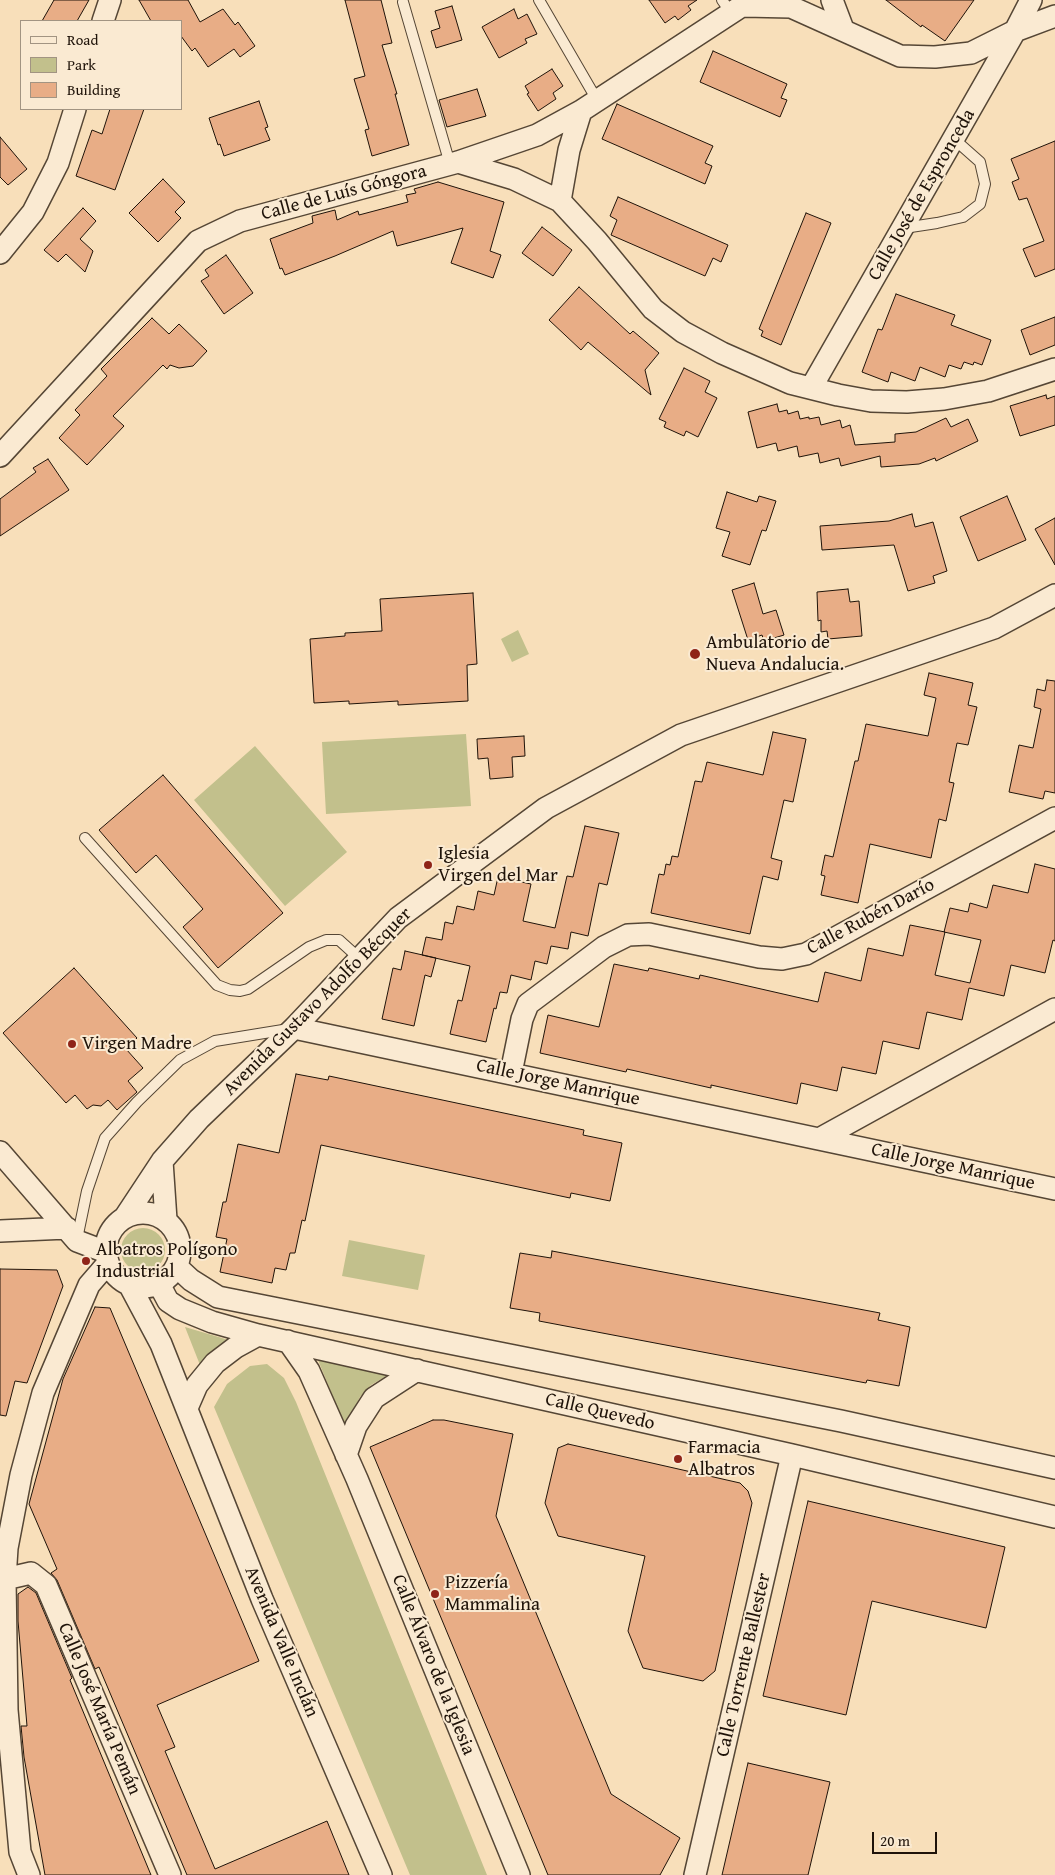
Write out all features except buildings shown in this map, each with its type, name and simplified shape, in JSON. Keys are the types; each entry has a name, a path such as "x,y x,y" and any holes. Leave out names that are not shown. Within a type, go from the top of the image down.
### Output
{"street":[{"path":"103,20 110,0"},
{"path":"832,0 843,30"},
{"name":"Calle José de Espronceda","path":"811,388 954,139 1031,0"},
{"path":"737,5 791,7 900,56 935,57 971,53 1015,31 1055,16"},
{"name":"Calle de Luís Góngora","path":"0,456 198,241 240,221 454,163 536,135 589,106 737,5"},
{"path":"560,201 569,150 589,106"},
{"path":"0,252 33,212 58,162 75,110"},
{"path":"454,163 514,179 560,201 597,241 653,309 683,332 722,353 790,383 838,396 871,401 907,402 944,399 988,391 1055,369"},
{"name":"Avenida Gustavo Adolfo Bécquer","path":"125,1217 162,1161 199,1119 294,1028 398,918 546,808 681,735 994,628 1055,595"},
{"name":"Calle Rubén Darío","path":"511,1073 522,1019 528,1004 604,947 628,935 649,934 759,957 782,959 806,954 1055,818"},
{"name":"Calle Jorge Manrique","path":"821,1138 1055,1009"},
{"name":"Calle Jorge Manrique","path":"294,1028 1055,1189"},
{"path":"0,1152 72,1235 107,1258"},
{"path":"162,1161 166,1220"},
{"path":"142,1212 154,1214 166,1220 175,1230 180,1241 181,1254 177,1267 170,1277 146,1288 123,1282 114,1274 107,1258 107,1240 112,1229 130,1214 142,1212"},
{"path":"0,1231 72,1235"},
{"path":"29,1875 20,1852 7,1710 5,1579 7,1548 21,1475 42,1393 88,1285 107,1258"},
{"name":"Calle Quevedo","path":"177,1267 190,1280 218,1297 822,1417 1055,1468"},
{"name":"Avenida Valle Inclán","path":"129,1284 161,1344 262,1599 381,1875"},
{"name":"Calle Quevedo","path":"156,1285 168,1301 180,1309 212,1322 258,1335 792,1455 1055,1517"},
{"name":"Avenida Valle Inclán","path":"156,1285 161,1344"},
{"path":"187,1408 197,1386 215,1363 236,1347 258,1335"},
{"name":"Calle Álvaro de la Iglesia","path":"288,1341 309,1371 346,1455 519,1875"},
{"path":"346,1455 356,1426 374,1398 417,1370"},
{"name":"Calle Torrente Ballester","path":"696,1875 792,1455"},
{"name":"Calle José María Pemán","path":"5,1579 31,1573 46,1585 170,1875"}],"lane":[{"path":"538,0 589,106"},
{"path":"403,2 454,163"},
{"path":"903,228 962,217 980,204 985,184 980,162 954,139"},
{"path":"85,838 217,985 223,988 240,991 248,989 309,947 326,940 339,940 360,959"},
{"path":"72,1235 105,1138 137,1102 180,1060 215,1041 294,1028"}],"green space":[{"path":"518,630 529,654 512,662 501,639"},
{"path":"466,734 471,806 326,814 322,742"},
{"path":"255,746 347,852 285,906 194,800"},
{"path":"147,1228 159,1234 164,1242 164,1258 159,1266 151,1271 139,1272 127,1266 122,1258 121,1246 127,1234 135,1229"},
{"path":"349,1240 425,1255 418,1290 342,1276"},
{"path":"185,1327 232,1341 200,1365"},
{"path":"318,1360 388,1375 371,1385 360,1397 345,1426"},
{"path":"267,1364 284,1378 296,1402 487,1875 410,1875 214,1407 227,1384 250,1366"}],"place":[{"name":"Ambulatorio de Nueva Andalucia.","path":"695,654"},
{"name":"Iglesia Virgen del Mar","path":"428,865"},
{"name":"Virgen Madre","path":"72,1044"},
{"name":"Albatros Polígono Industrial","path":"86,1261"},
{"name":"Farmacia Albatros","path":"678,1459"},
{"name":"Pizzería Mammalina","path":"435,1594"}]}
